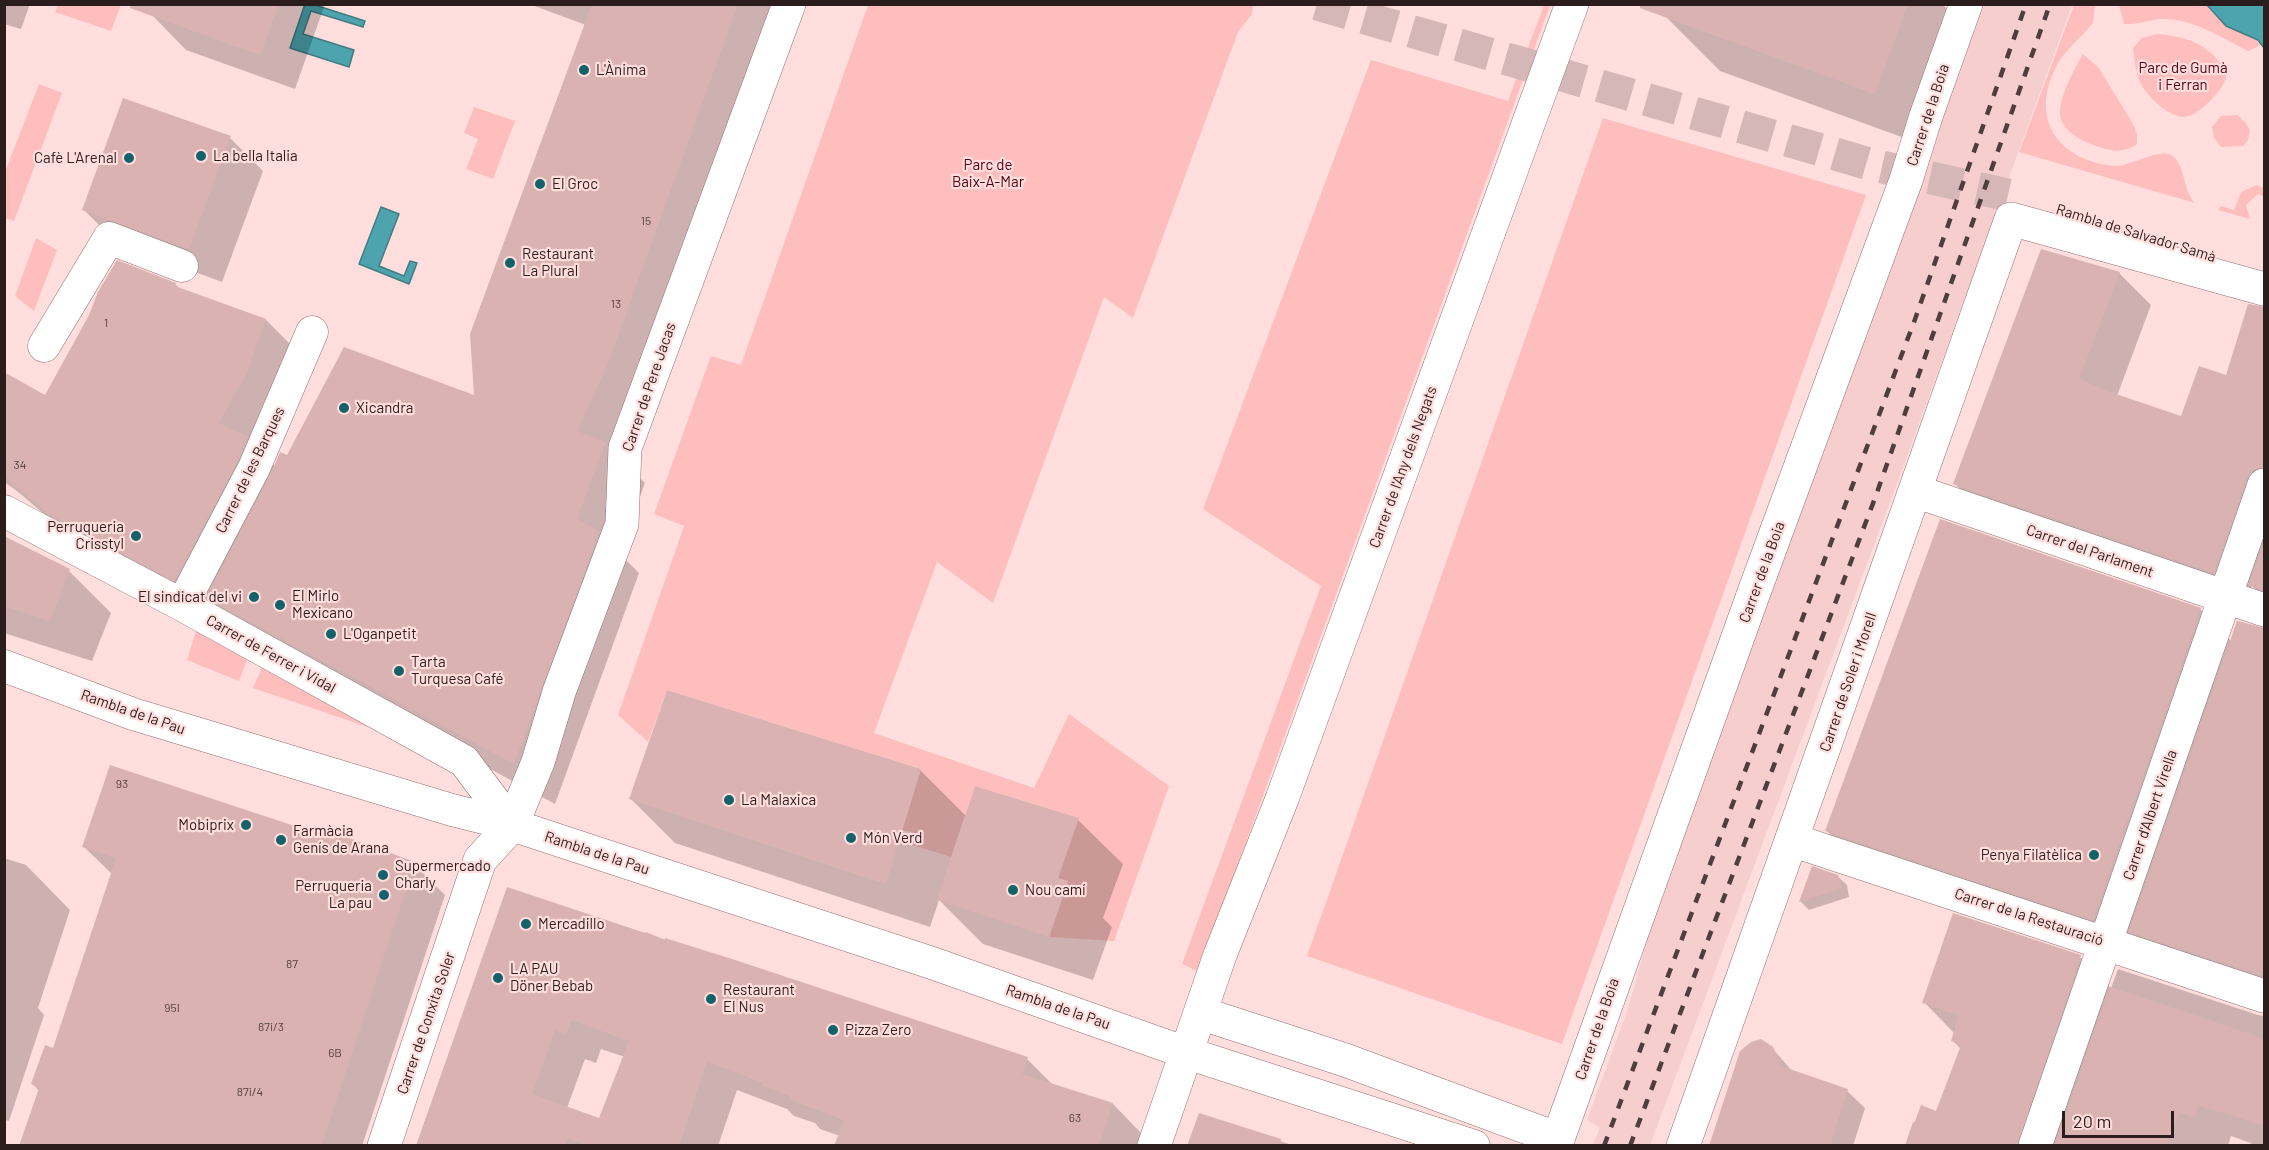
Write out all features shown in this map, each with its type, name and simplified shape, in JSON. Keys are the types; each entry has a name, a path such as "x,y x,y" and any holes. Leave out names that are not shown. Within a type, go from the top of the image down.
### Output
{"street":[{"name":"Carrer de Pere Jacas","path":"468,900 480,860 512,825 538,762 559,692 622,524 625,448 789,4"},
{"name":"Carrer de l'Any dels Negats","path":"1200,1013 1287,788 1572,4"},
{"name":"Carrer de la Boia","path":"1200,1013 1345,1060 1558,1139 1749,606 1906,180 1966,4"},
{"name":"Rambla de Salvador Samà","path":"2009,207 2265,271"},
{"name":"Rambla de Salvador Samà","path":"2009,207 2265,289"},
{"name":"Carrer de Soler i Morell","path":"1683,1146 1915,491 2009,207"},
{"path":"44,346 109,238 182,266"},
{"name":"Carrer de les Barques","path":"182,605 254,468 312,332"},
{"name":"Carrer d'Albert Virella","path":"2035,1146 2265,484"},
{"name":"Carrer del Parlament","path":"1915,491 2265,610"},
{"name":"Carrer de Ferrer i Vidal","path":"4,511 182,605 464,761 512,825"},
{"name":"Rambla de la Pau","path":"4,666 133,714 452,810 512,825 932,963 1187,1053 1474,1146"},
{"name":"Carrer de la Restauració","path":"1792,840 2265,996"},
{"name":"Carrer de Conxita Soler","path":"384,1146 468,900"},
{"path":"1154,1146 1200,1013"}],"shaded area":[{"path":"1984,5 2072,5 1902,470 1650,1145 1593,1145 1600,1128 1587,1120 1627,1012 1693,778 1886,276"}],"green space":[{"path":"58,4 121,5 111,31 55,12"},
{"name":"Parc de Baix-A-Mar","path":"868,5 1253,5 1252,14 1238,32 1133,318 1104,297 993,603 937,562 874,733 1034,788 1069,714 1169,786 1114,941 1049,937 1068,882 1058,878 1078,818 975,786 951,857 909,844 912,832 902,830 921,769 667,690 648,742 618,715 684,526 654,514 711,356 741,365"},
{"path":"1544,5 1550,5 1199,972 1182,964 1321,586 1203,509 1371,60 1508,101"},
{"path":"2074,5 2095,5 2093,23 2063,56 2048,88 2046,105 2048,121 2054,135 2078,156 2114,166 2121,166 2159,154 2171,155 2179,164 2188,191 2195,203 2019,152"},
{"name":"Parc de Gumà i Ferran","path":"2119,5 2264,5 2264,48 2261,45 2248,51 2206,29 2173,20 2161,19 2124,24"},
{"name":"Parc de Gumà i Ferran","path":"2157,34 2179,37 2198,44 2213,55 2227,73 2217,94 2191,115 2178,116 2165,110 2148,95 2139,80 2133,48 2142,38"},
{"name":"Parc de Gumà i Ferran","path":"2083,54 2098,67 2132,122 2137,134 2137,144 2134,146 2118,151 2096,146 2080,139 2062,122 2060,108 2064,92"},
{"path":"39,84 62,93 14,221 5,218 5,172"},
{"path":"474,107 515,121 493,179 466,169 478,139 464,133"},
{"name":"Parc de Gumà i Ferran","path":"2237,115 2250,130 2248,140 2243,146 2221,147 2214,138 2212,127 2221,116"},
{"path":"1603,118 1866,195 1562,1044 1307,956"},
{"path":"2257,185 2264,188 2264,197 2258,194 2246,205 2250,219 2218,210 2221,206 2234,210 2241,192"},
{"path":"36,238 57,250 34,311 15,296"},
{"path":"197,628 249,655 239,681 187,660"},
{"path":"264,663 403,739 253,688"}],"water":[{"path":"305,4 365,21 363,27 311,11 303,34 354,50 349,67 290,48"},
{"path":"2207,5 2264,5 2264,48 2258,40 2226,26"},
{"path":"381,207 399,214 379,266 404,276 410,261 417,263 409,284 359,264"}],"building":[{"path":"131,4 279,4 260,55 130,8"},
{"path":"592,4 738,4 607,366 577,431 605,442 577,519 599,531 514,764 206,598 270,476 280,452 287,455 344,347 474,395 470,334"},
{"path":"1640,4 1908,4 1875,94 1640,8"},
{"path":"123,98 231,136 189,249 82,210"},
{"path":"2041,249 2120,272 2079,379 2181,416 2199,366 2226,375 2248,304 2265,307 2265,467 2252,471 2246,479 2214,573 1953,484"},
{"path":"117,260 176,283 175,286 266,319 248,370 219,423 248,437 174,581 47,513 4,476 4,372 45,395"},
{"path":"1940,519 2201,608 2093,920 1825,831"},
{"path":"4,536 70,569 50,621 4,606"},
{"path":"2265,541 2265,590 2249,585"},
{"path":"2237,621 2265,628 2265,976 2129,932"},
{"path":"667,690 921,769 886,884 629,799"},
{"path":"110,765 334,839 335,833 415,862 321,1146 19,1146 39,1088 31,1084 45,1045 53,1048 116,858 82,847"},
{"path":"975,786 1079,818 1058,878 1068,881 1049,937 937,900"},
{"path":"1812,866 1838,875 1842,888 1799,902"},
{"path":"507,887 1028,1057 1022,1074 1113,1103 1099,1146 834,1146 844,1120 789,1099 790,1096 762,1086 763,1083 707,1061 679,1146 588,1146 568,1138 565,1146 416,1146","holes":["572,1020 629,1041 599,1118 532,1094 555,1030 566,1035"]},
{"path":"1953,913 2081,955 2017,1146 1906,1146 1921,1105 1936,1111 1961,1045 1951,1041 1959,1015 1922,1003"},
{"path":"2110,987 2265,1039 2265,1126 2198,1105 2195,1117 2179,1112 2166,1146 2055,1146"},
{"path":"1761,1039 1773,1047 1780,1061 1778,1065 1848,1089 1830,1146 1709,1146 1740,1051 1751,1042"},
{"path":"1199,1113 1281,1139 1280,1146 1187,1146"}],"tunnel":[{"path":"1317,4 1873,165 2008,195"}],"railway":[{"path":"1604,1146 1914,322 2026,4"},
{"path":"1630,1146 1875,498 2050,4"}],"place":[{"name":"L'Ànima","path":"584,70"},
{"name":"La bella Italia","path":"201,156"},
{"name":"Cafè L'Arenal","path":"129,158"},
{"name":"El Groc","path":"540,184"},
{"name":"Restaurant La Plural","path":"510,263"},
{"name":"Xicandra","path":"344,408"},
{"name":"Perruqueria Crisstyl","path":"136,536"},
{"name":"El sindicat del vi","path":"254,597"},
{"name":"El Mirlo Mexicano","path":"280,605"},
{"name":"L'Oganpetit","path":"331,634"},
{"name":"Tarta Turquesa Café","path":"399,671"},
{"name":"La Malaxica","path":"729,800"},
{"name":"Mobiprix","path":"246,825"},
{"name":"Món Verd","path":"851,838"},
{"name":"Farmàcia Genís de Arana","path":"281,840"},
{"name":"Penya Filatèlica","path":"2094,855"},
{"name":"Supermercado Charly","path":"383,875"},
{"name":"Nou camí","path":"1013,890"},
{"name":"Perruqueria La pau","path":"384,895"},
{"name":"Mercadillo","path":"526,924"},
{"name":"LA PAU Döner Bebab","path":"498,978"},
{"name":"Restaurant El Nus","path":"711,999"},
{"name":"Pizza Zero","path":"833,1030"}]}
